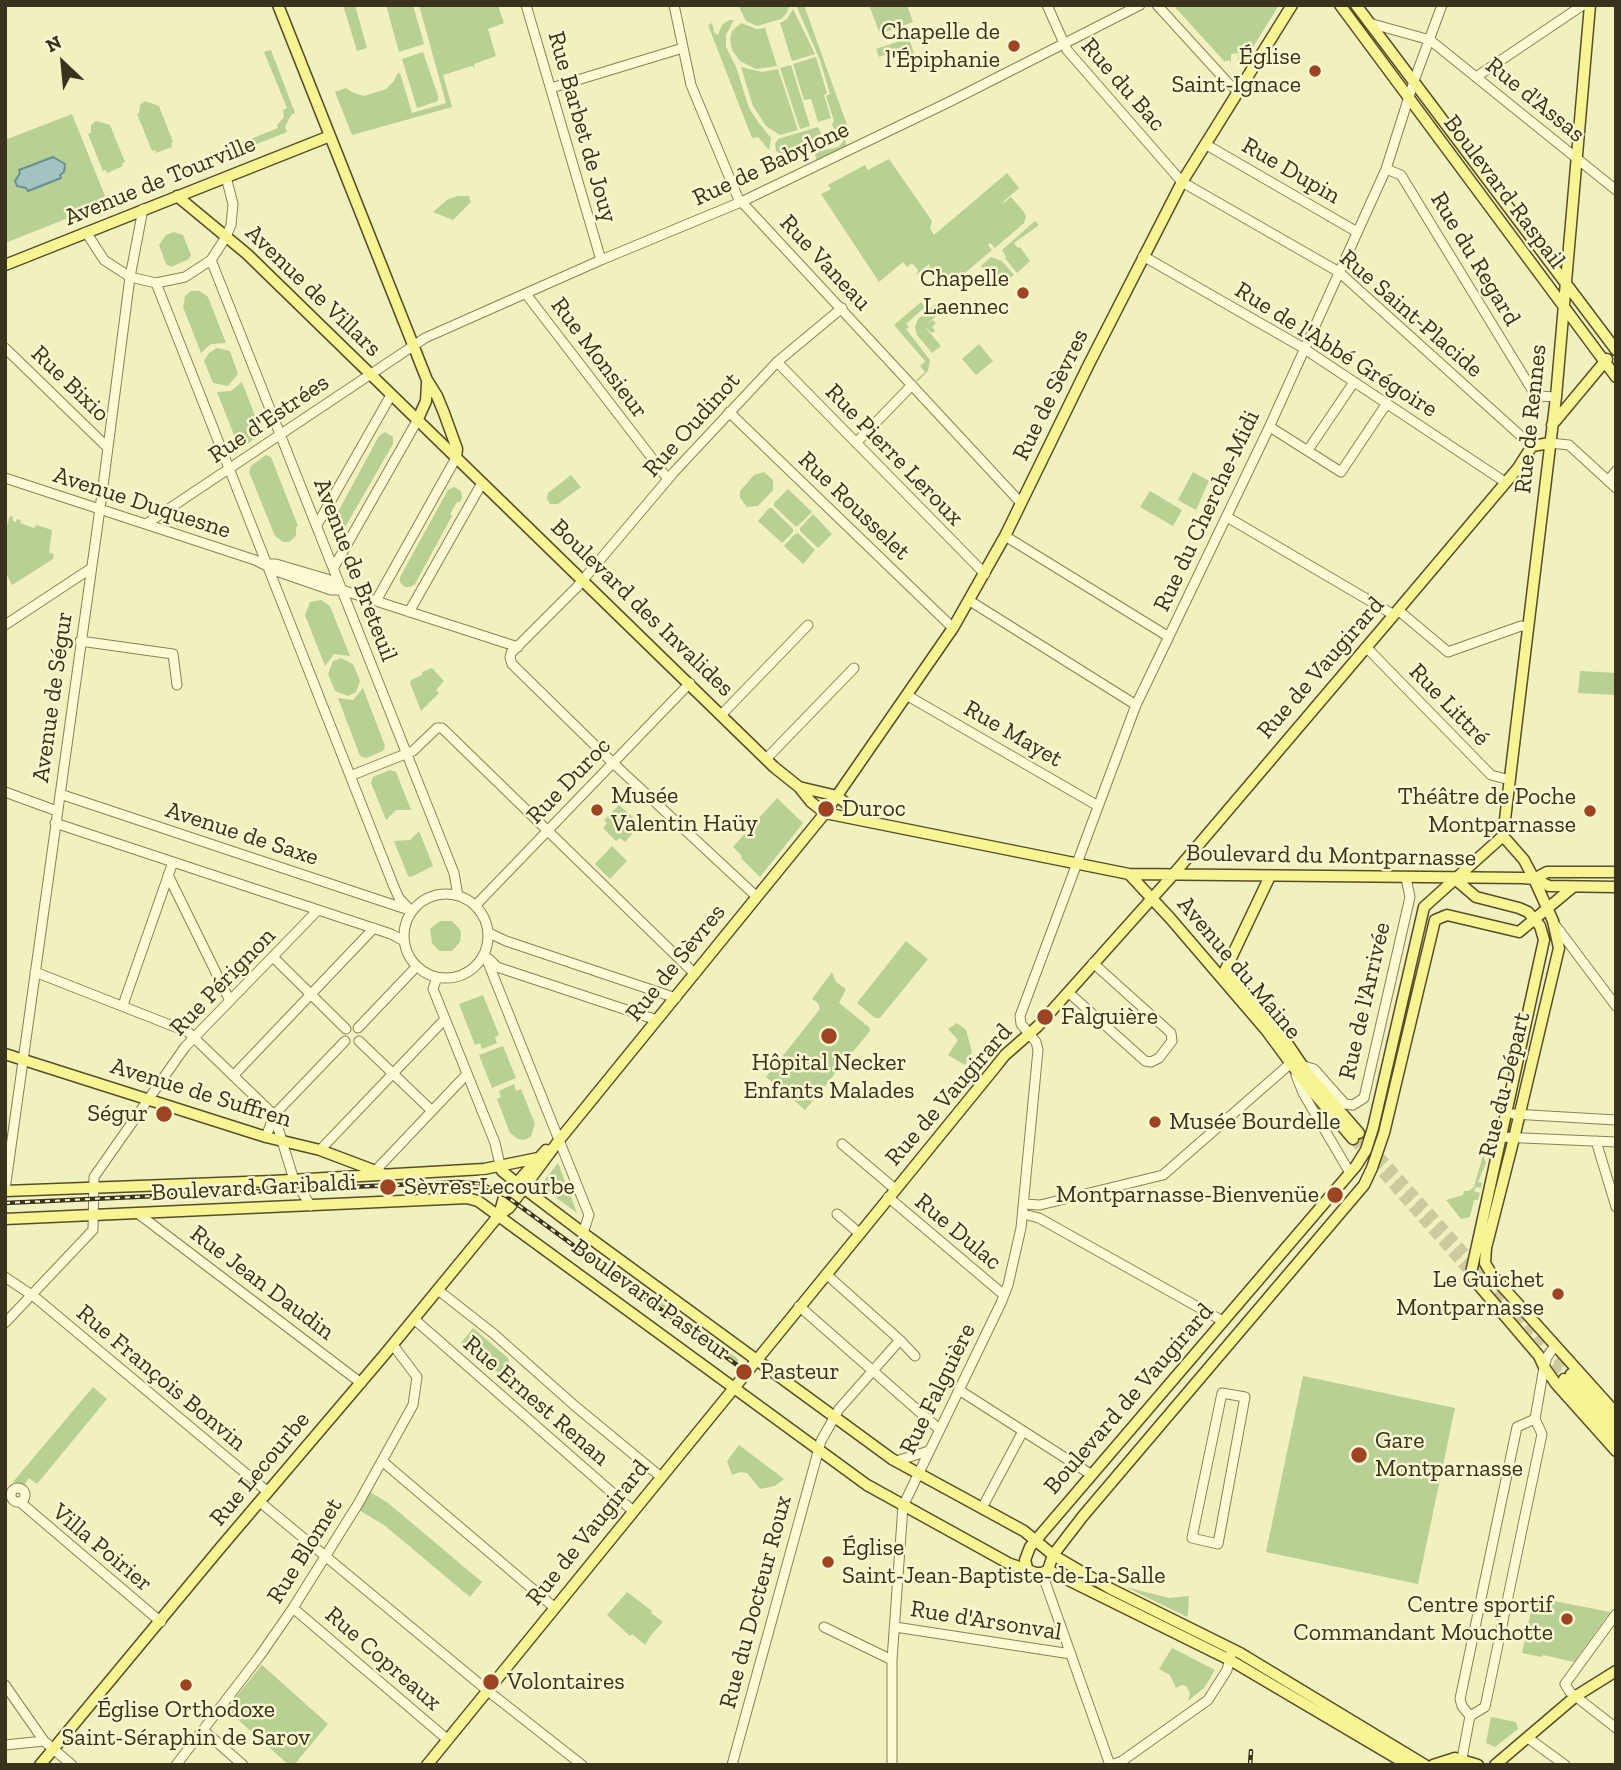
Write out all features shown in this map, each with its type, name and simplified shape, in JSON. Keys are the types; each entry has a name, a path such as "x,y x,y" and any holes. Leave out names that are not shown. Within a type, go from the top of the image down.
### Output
{"main road":[{"path":"278,5 426,380 444,413 457,449 456,458"},
{"name":"Rue de Sèvres","path":"504,1197 520,1185 560,1139 825,813 953,628 1005,536 1182,182 1292,5"},
{"name":"Boulevard Raspail","path":"1340,5 1616,377"},
{"name":"Boulevard Raspail","path":"1356,5 1616,349"},
{"name":"Rue de Rennes","path":"1503,836 1556,397 1590,5"},
{"path":"1359,30 1369,23"},
{"name":"Avenue de Tourville","path":"5,265 330,135"},
{"name":"Avenue de Villars","path":"177,196 247,254 417,421"},
{"path":"1552,425 1616,349"},
{"path":"417,421 426,401 426,380"},
{"path":"1556,397 1576,396"},
{"name":"Boulevard des Invalides","path":"417,421 825,813"},
{"path":"1532,446 1550,443"},
{"name":"Rue de Vaugirard","path":"427,1765 1005,1055 1029,1034 1068,992 1171,876 1396,613 1532,446"},
{"name":"Boulevard des Invalides","path":"799,787 837,796"},
{"name":"Boulevard du Montparnasse","path":"837,796 866,820"},
{"name":"Boulevard du Montparnasse","path":"825,813 1129,874 1534,879 1549,886 1616,887"},
{"name":"Rue de l'Arrivée","path":"1369,1141 1424,907 1503,836"},
{"name":"Rue du Départ","path":"1503,836 1524,860 1534,879 1553,921 1559,948 1485,1259 1492,1275 1555,1346"},
{"name":"Boulevard du Montparnasse","path":"1534,879 1547,872 1616,872"},
{"path":"1129,874 1151,897"},
{"path":"1223,974 1270,876"},
{"path":"1455,879 1476,897 1520,908 1535,919 1573,887"},
{"name":"Avenue du Maine","path":"1151,897 1285,1040 1296,1065 1308,1074 1356,1136"},
{"name":"Rue de l'Arrivée","path":"1380,1148 1435,920 1447,915 1518,932 1535,919"},
{"name":"Rue du Départ","path":"1535,919 1543,934 1544,947 1471,1268 1473,1278 1539,1356 1544,1367"},
{"name":"Avenue de Suffren","path":"5,1054 266,1137 320,1150 380,1172"},
{"name":"Rue de Sèvres","path":"499,1215 509,1208 538,1158 560,1139"},
{"name":"Boulevard de Vaugirard","path":"1035,1541 1350,1173 1369,1141"},
{"name":"Boulevard de Vaugirard","path":"1053,1555 1363,1185 1380,1148"},
{"name":"Boulevard Garibaldi","path":"5,1190 92,1189 294,1180 380,1172 484,1169 538,1158"},
{"path":"500,1165 502,1171 520,1185"},
{"name":"Boulevard Pasteur","path":"520,1185 896,1461 1024,1531 1053,1555 1111,1589 1235,1656"},
{"name":"Rue Lecourbe","path":"40,1765 438,1290 499,1215 504,1197"},
{"name":"Boulevard Garibaldi","path":"5,1219 140,1215 467,1198 478,1200 499,1215"},
{"path":"1314,1214 1315,1223 1323,1233"},
{"name":"Boulevard Pasteur","path":"499,1215 867,1485 1006,1562 1028,1571 1045,1572 1235,1656"},
{"path":"1555,1346 1616,1412"},
{"path":"1544,1367 1616,1451"},
{"path":"1616,1426 1567,1377 1616,1440"},
{"path":"1028,1571 1025,1557 1035,1541"},
{"path":"1045,1572 1053,1555"},
{"path":"1235,1656 1384,1746 1425,1765"},
{"path":"1494,1765 1576,1696 1616,1671"},
{"path":"1384,1746 1408,1765"},
{"path":"1433,1765 1449,1758 1462,1758 1478,1765"}],"street":[{"name":"Rue Barbet de Jouy","path":"526,5 601,260"},
{"name":"Rue Vaneau","path":"674,5 691,85 741,202 1021,503"},
{"name":"Rue du Bac","path":"1047,5 1063,44 1182,182"},
{"path":"1119,16 1128,5"},
{"name":"Rue de Babylone","path":"413,346 601,260 741,202 1140,5"},
{"path":"1157,5 1239,91"},
{"name":"Rue du Cherche-Midi","path":"1029,1034 1020,1022 1020,1016 1136,705 1270,427 1386,169 1442,5"},
{"path":"1476,77 1583,5"},
{"path":"1369,23 1430,40"},
{"name":"Rue d'Assas","path":"1430,40 1616,190"},
{"path":"551,88 683,48"},
{"name":"Rue Dupin","path":"1205,145 1357,232"},
{"name":"Rue du Regard","path":"1386,169 1401,175 1534,393 1538,396 1556,397"},
{"path":"86,232 104,260 118,272 156,282 185,277 211,260 231,225 233,204 226,177"},
{"name":"Rue Saint-Placide","path":"1182,182 1339,272 1532,446"},
{"name":"Avenue de Ségur","path":"5,1190 130,277 143,209"},
{"name":"Rue de l'Abbé Grégoire","path":"1143,256 1305,349 1505,482"},
{"name":"Avenue de Breteuil","path":"211,260 456,879 458,896"},
{"path":"156,282 394,887 399,898 411,911"},
{"name":"Rue Monsieur","path":"526,294 668,479"},
{"name":"Rue Oudinot","path":"613,763 512,664 511,653 583,580 668,479 777,362 842,309"},
{"name":"Rue d'Estrées","path":"146,524 413,346"},
{"name":"Rue Bixio","path":"5,348 107,447"},
{"name":"Rue Pierre Leroux","path":"777,362 985,574"},
{"path":"1308,450 1354,382"},
{"path":"856,443 912,385"},
{"path":"317,525 391,395"},
{"path":"1270,427 1341,472 1387,403"},
{"name":"Rue Rousselet","path":"729,412 953,628"},
{"path":"334,567 417,421"},
{"path":"1550,443 1569,445 1616,488"},
{"path":"376,601 456,458"},
{"path":"1608,481 1616,471"},
{"name":"Avenue Duquesne","path":"5,478 266,564 279,572 331,590 342,590 518,647"},
{"path":"409,612 482,483"},
{"path":"1227,517 1396,613 1448,652 1521,626 1528,627"},
{"path":"1005,536 1169,637"},
{"path":"5,625 90,569"},
{"path":"970,601 1136,705"},
{"path":"722,714 808,625"},
{"path":"80,641 173,654 177,685"},
{"name":"Rue Littré","path":"1366,647 1490,775 1510,780"},
{"path":"766,759 855,668"},
{"name":"Rue Duroc","path":"475,906 690,683"},
{"name":"Rue Mayet","path":"908,695 1098,806"},
{"path":"350,776 416,749 438,728 442,728 695,974"},
{"path":"613,763 757,897"},
{"path":"5,792 57,811"},
{"name":"Avenue de Saxe","path":"60,794 411,911"},
{"name":"Avenue de Saxe","path":"55,823 374,928 404,941"},
{"path":"123,1005 173,862"},
{"path":"168,875 230,1002"},
{"name":"Rue de l'Arrivée","path":"1296,1065 1314,1069 1345,1104 1353,1105 1364,1098 1410,897 1406,878"},
{"path":"384,901 391,896 394,887"},
{"path":"485,955 465,973 448,978 436,977 417,966 408,954 404,941 405,925 411,911 434,896 458,896 475,906 482,914 489,933 485,955 560,1139"},
{"name":"Rue Pérignon","path":"92,1189 94,1177 194,1038 318,910"},
{"path":"1553,921 1616,1006"},
{"path":"233,1076 374,928"},
{"path":"489,933 676,998"},
{"path":"485,955 496,967 657,1020"},
{"path":"273,957 346,1029"},
{"path":"1068,992 1145,1061 1151,1062 1159,1058 1172,1041 1171,1033 1093,963"},
{"path":"358,1028 417,966"},
{"path":"497,984 510,971"},
{"path":"35,972 188,1032 274,1115 294,1180 311,1206"},
{"path":"436,977 433,989 495,1143 500,1165"},
{"path":"320,1150 445,1019"},
{"path":"352,1026 358,1028 362,1034 359,1041 353,1044 345,1041 346,1029 352,1026"},
{"name":"Rue Falguière","path":"892,1765 892,1660 903,1506 1004,1295 1017,1247 1024,1209 1038,1050 1029,1034"},
{"path":"266,1137 274,1115 345,1041"},
{"path":"359,1041 432,1111"},
{"path":"1024,1209 1163,1175 1296,1065"},
{"name":"Avenue du Maine","path":"1296,1065 1303,1093 1350,1173"},
{"path":"380,1172 467,1074"},
{"path":"1506,1113 1616,1120"},
{"path":"1500,1137 1616,1142"},
{"name":"Boulevard Pasteur","path":"560,1139 589,1215 583,1233"},
{"path":"1596,1141 1612,1183 1616,1207"},
{"name":"Rue Dulac","path":"842,1144 1004,1295"},
{"path":"5,1323 93,1230 92,1189"},
{"path":"1039,1218 1040,1205"},
{"path":"1024,1209 1223,1321"},
{"path":"837,1214 859,1233"},
{"name":"Rue Jean Daudin","path":"140,1215 361,1383"},
{"path":"826,1274 900,1339 915,1356"},
{"name":"Rue François Bonvin","path":"5,1278 268,1492"},
{"path":"1254,1285 1269,1297"},
{"path":"438,1290 494,1334 661,1477"},
{"path":"799,1306 939,1429"},
{"name":"Rue Ernest Renan","path":"414,1319 634,1511"},
{"name":"Rue du Docteur Roux","path":"732,1765 818,1450 834,1417 900,1339"},
{"name":"Rue Blomet","path":"176,1765 293,1608 326,1557 413,1405 417,1377 393,1345"},
{"path":"1462,1758 1470,1716 1485,1707 1542,1434 1535,1419 1544,1367 1555,1346"},
{"path":"959,1390 1092,1475"},
{"path":"1222,1393 1245,1397 1218,1544 1192,1538 1222,1393"},
{"path":"1470,1716 1460,1699 1517,1427 1535,1419"},
{"path":"982,1507 1023,1431"},
{"path":"896,1461 929,1451"},
{"path":"382,1461 555,1608"},
{"name":"Villa Poirier","path":"20,1502 161,1622"},
{"path":"260,1502 488,1691 582,1765"},
{"path":"1045,1572 1111,1765 1122,1761 1208,1700 1235,1656"},
{"name":"Rue Copreaux","path":"293,1608 448,1740"},
{"path":"1616,1614 1567,1680 1567,1689 1616,1728"},
{"path":"824,1627 892,1660"},
{"name":"Rue d'Arsonval","path":"895,1627 1071,1654"},
{"path":"5,1685 44,1741 72,1765"},
{"path":"202,1730 243,1765"},
{"path":"1528,1738 1565,1765"},
{"path":"5,1745 44,1741"}],"green space":[{"path":"343,5 355,5 367,48 357,51"},
{"path":"386,5 413,5 424,44 399,52"},
{"path":"419,5 498,5 504,23 488,29 496,56 474,64 475,68 472,66 443,75 452,107 352,135 335,92 346,88 364,96 386,89 400,73 412,113 446,103"},
{"path":"738,5 790,5 781,19 757,26 746,21"},
{"path":"796,5 804,5 847,125 841,128 847,146 817,161 817,152 838,147 843,142 839,128 834,129 832,124 834,121 826,96 830,94 820,60"},
{"path":"869,5 907,5 913,22 880,34"},
{"path":"1173,5 1279,5 1245,60 1242,58 1238,61 1239,53 1231,54 1231,62 1225,62"},
{"path":"793,9 815,54 792,61 780,23 787,19"},
{"path":"734,20 726,35 726,47 736,67 749,108 771,138 769,150 758,137 752,138 708,25 712,23 714,32 718,35 722,25"},
{"path":"741,23 757,29 765,28 777,66 756,69 740,61 732,50 730,39 732,31"},
{"path":"909,38 920,72 913,74 903,49 879,57 876,49"},
{"path":"271,50 295,113 285,127 287,132 186,172 184,166 278,128 277,125 284,117 283,110 287,108 264,52"},
{"path":"423,52 438,101 417,108 402,59"},
{"path":"816,57 831,118 818,122 811,99 804,100 793,64"},
{"path":"791,65 810,126 800,129 780,68"},
{"path":"741,67 762,72 778,69 798,130 780,135 766,126 753,106"},
{"path":"145,101 159,106 173,142 172,147 156,153 155,150 152,151 137,114 140,105"},
{"path":"72,114 105,196 112,194 114,200 5,243 5,140"},
{"path":"96,121 110,125 125,162 122,163 123,166 107,173 106,170 103,171 88,134 91,133 91,125"},
{"path":"818,127 821,133 817,138 821,148 805,153 781,154 776,151 775,144 778,139"},
{"path":"889,159 932,221 930,228 934,235 1007,173 1019,188 1003,202 1011,197 1024,212 1024,223 995,248 990,243 988,245 992,250 952,284 940,284 928,269 929,264 916,275 918,270 912,263 907,267 903,262 879,282 821,194 831,189 828,185 865,165 868,170"},
{"path":"469,196 471,202 453,220 433,212 448,199"},
{"path":"1035,221 1039,225 1014,243 1030,261 1017,273 1002,250"},
{"path":"174,232 183,235 191,255 189,259 171,267 166,264 159,245 166,235"},
{"path":"991,257 1002,261 1014,275 998,288 981,266"},
{"path":"191,291 200,291 208,297 226,343 211,344 201,353 183,307 185,296"},
{"path":"921,302 925,307 906,324 909,327 906,329 930,360 928,371 918,381 916,380 925,372 920,366 925,361 894,325"},
{"path":"937,303 943,310 927,324 933,320 936,323 932,327 935,331 932,333 924,326 941,346 932,353 917,335 915,327 918,319"},
{"path":"979,344 993,361 976,375 962,359"},
{"path":"217,348 230,351 238,374 228,386 213,383 204,361 209,353"},
{"path":"242,382 260,429 258,436 243,447 238,445 217,392 231,391"},
{"path":"385,432 393,437 393,444 340,536 333,521 379,436"},
{"path":"266,455 271,457 298,526 296,536 289,542 283,542 275,536 249,472 251,466"},
{"path":"764,472 773,480 773,490 758,506 747,507 740,498 740,491 754,475"},
{"path":"1193,472 1209,481 1196,510 1178,500"},
{"path":"571,475 581,487 558,504 550,504 548,493"},
{"path":"454,487 461,491 462,498 450,514 452,516 415,584 405,587 400,582 400,577 448,490"},
{"path":"788,489 812,512 798,526 774,506"},
{"path":"1150,491 1182,510 1173,526 1140,507"},
{"path":"769,508 793,529 782,543 758,521"},
{"path":"813,514 832,534 818,548 800,531"},
{"path":"10,516 13,521 21,520 20,523 34,528 36,525 52,530 49,553 54,554 53,559 12,585 5,571 5,531"},
{"path":"798,533 815,550 803,564 784,546"},
{"path":"321,600 330,606 350,656 334,654 325,666 305,615 310,602"},
{"path":"341,658 353,664 360,681 356,692 348,696 335,691 328,674 333,661"},
{"path":"432,668 444,681 436,690 439,693 421,711 410,683 422,675 422,672"},
{"path":"1580,671 1616,673 1616,695 1578,693"},
{"path":"363,688 385,746 383,751 366,758 360,756 338,698 353,700"},
{"path":"390,770 396,772 411,810 396,810 386,820 371,783 373,777"},
{"path":"777,798 803,823 760,877 733,847"},
{"path":"619,805 641,824 625,842 620,838 616,841 603,828 607,823 604,820"},
{"path":"419,831 433,866 411,877 408,876 394,841 410,840"},
{"path":"612,846 627,861 610,879 595,864"},
{"path":"440,921 452,921 461,931 460,942 452,951 439,951 432,943 430,929"},
{"path":"906,941 928,959 880,1018 875,1018 857,1003"},
{"path":"832,972 836,982 846,989 839,1003 869,1027 870,1031 805,1110 766,1077 820,1009 818,1003 812,999"},
{"path":"483,995 499,1035 495,1037 497,1043 482,1049 480,1043 475,1045 459,1004"},
{"path":"957,1023 966,1030 972,1052 965,1065 948,1055 958,1040 948,1029"},
{"path":"503,1046 516,1078 492,1088 479,1055"},
{"path":"514,1084 516,1091 521,1089 535,1124 531,1136 525,1140 510,1133 497,1099 501,1097 499,1091"},
{"path":"1483,1155 1486,1163 1478,1182 1482,1183 1481,1188 1476,1187 1474,1191 1480,1193 1478,1200 1474,1200 1470,1217 1461,1219 1446,1200 1463,1195 1464,1191 1474,1187"},
{"path":"558,1163 577,1213 540,1186"},
{"path":"593,1255 597,1255 738,1359 738,1363"},
{"path":"473,1328 508,1358 509,1361 499,1373 461,1343"},
{"path":"1303,1376 1455,1408 1418,1584 1266,1552"},
{"path":"93,1387 107,1399 37,1484 29,1478 24,1485 13,1482"},
{"path":"739,1445 784,1479 775,1486 760,1489 747,1473 732,1475 727,1461"},
{"path":"370,1492 388,1503 482,1582 470,1597 384,1525 359,1510"},
{"path":"1126,1587 1169,1598 1189,1596 1187,1617"},
{"path":"627,1592 663,1622 645,1645 632,1634 630,1636 607,1615"},
{"path":"1534,1597 1610,1612 1574,1662 1543,1655 1542,1657 1522,1653"},
{"path":"1172,1648 1215,1670 1204,1688 1188,1701 1190,1693 1186,1686 1176,1688 1170,1675 1159,1669"},
{"path":"262,1665 328,1724 294,1765 289,1765 226,1709"},
{"path":"1491,1717 1516,1722 1518,1729 1495,1747 1486,1743"}],"water":[{"path":"53,157 65,164 61,178 28,191 17,186 15,181 19,170"}],"tunnel":[{"path":"1359,1133 1571,1374"},
{"path":"1353,1139 1476,1279"},
{"path":"1542,1354 1564,1379"}],"railway":[{"path":"5,1203 458,1182 481,1184 506,1196 737,1365"},
{"path":"1250,1765 1251,1751"}],"place":[{"name":"Chapelle de l'Épiphanie","path":"1014,46"},
{"name":"Église Saint-Ignace","path":"1315,71"},
{"name":"Chapelle Laennec","path":"1023,293"},
{"name":"Duroc","path":"826,809"},
{"name":"Musée Valentin Haüy","path":"597,810"},
{"name":"Théâtre de Poche Montparnasse","path":"1590,811"},
{"name":"Falguière","path":"1045,1017"},
{"name":"Hôpital Necker Enfants Malades","path":"829,1036"},
{"name":"Ségur","path":"164,1114"},
{"name":"Musée Bourdelle","path":"1155,1122"},
{"name":"Sèvres-Lecourbe","path":"388,1187"},
{"name":"Montparnasse-Bienvenüe","path":"1335,1195"},
{"name":"Le Guichet Montparnasse","path":"1558,1294"},
{"name":"Pasteur","path":"744,1372"},
{"name":"Gare Montparnasse","path":"1359,1455"},
{"name":"Église Saint-Jean-Baptiste-de-La-Salle","path":"828,1562"},
{"name":"Centre sportif Commandant Mouchotte","path":"1567,1619"},
{"name":"Volontaires","path":"491,1682"},
{"name":"Église Orthodoxe Saint-Séraphin de Sarov","path":"186,1685"}]}
